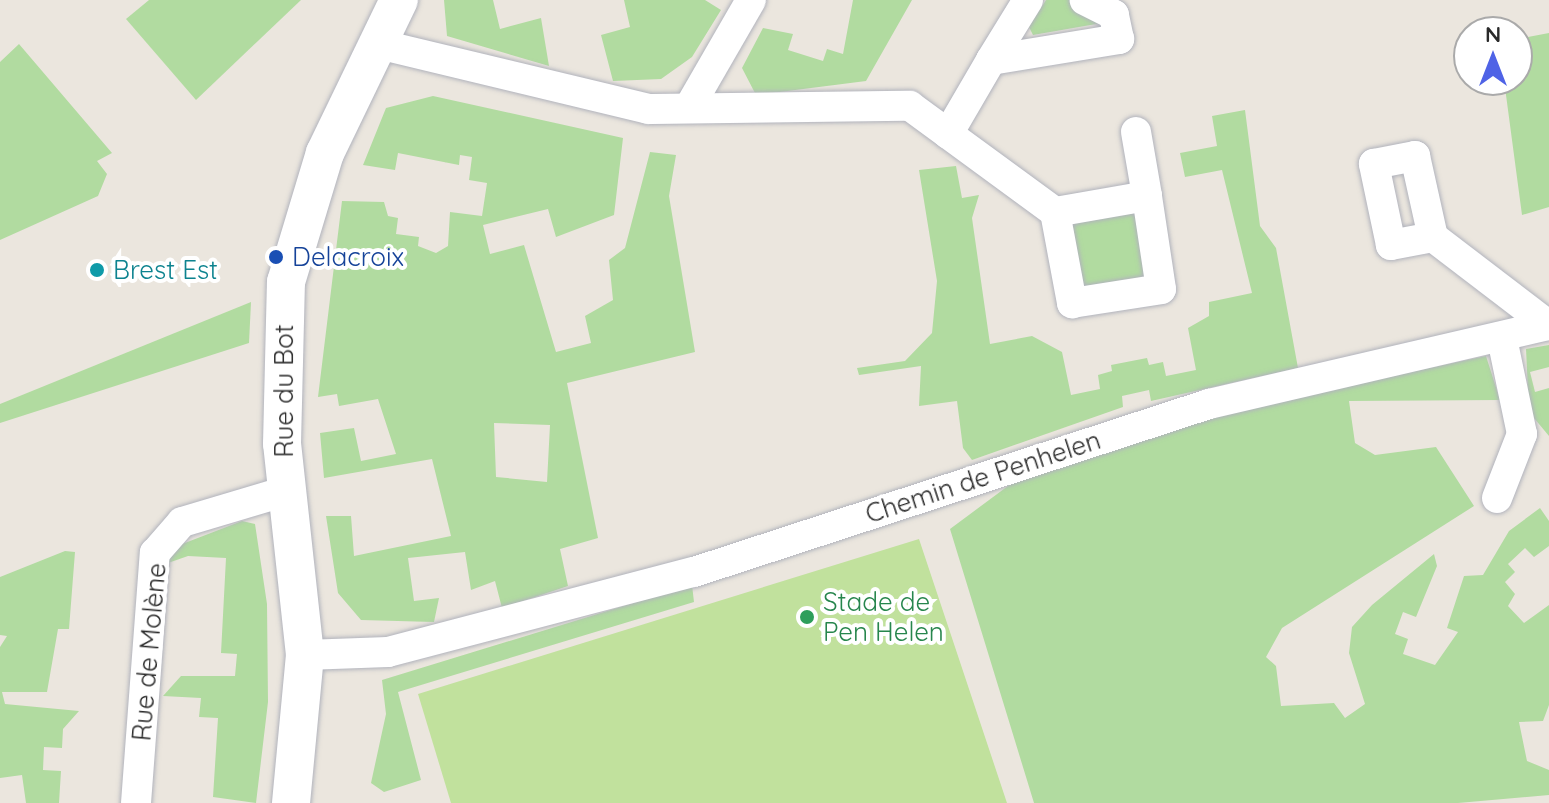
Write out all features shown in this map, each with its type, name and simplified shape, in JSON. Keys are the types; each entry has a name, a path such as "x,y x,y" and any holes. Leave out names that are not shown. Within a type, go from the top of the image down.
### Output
{"street":[{"name":"Rue du Bot","path":"291,803 305,655 286,491 286,282 325,153 399,0"},
{"path":"691,104 751,0"},
{"path":"948,134 1028,0"},
{"path":"991,60 1119,39 1114,15 1085,0"},
{"path":"378,44 648,109 691,104 910,106 1055,212 1072,303 1161,289 1136,132"},
{"path":"1055,212 1147,196"},
{"path":"1433,237 1549,325"},
{"name":"Chemin de Penhelen","path":"305,655 388,652 694,572 1209,404 1549,325"},
{"path":"1497,498 1522,434 1502,338"},
{"name":"Rue de Molène","path":"136,803 155,553 182,522 286,491"}],"green space":[{"path":"149,0 301,0 196,100 126,19"},
{"path":"444,0 493,0 500,29 541,18 549,66 447,36"},
{"path":"624,0 705,0 721,10 692,57 661,79 613,81 601,35 630,27"},
{"path":"853,0 912,0 866,81 756,95 742,68 763,28 793,34 788,50 823,61 827,49 843,54"},
{"path":"1046,0 1073,0 1102,23 1033,35 1029,27"},
{"path":"1549,33 1549,207 1522,215 1506,96 1533,96 1533,36"},
{"path":"19,44 112,153 97,161 107,174 98,196 0,240 0,62"},
{"path":"433,96 623,138 614,215 556,237 548,209 483,225 490,254 524,245 556,352 591,343 585,316 613,300 609,260 625,248 650,152 676,155 669,196 695,352 567,383 598,538 560,549 568,586 502,608 495,581 471,590 465,552 408,558 414,601 439,598 434,622 361,620 338,593 326,516 351,516 354,556 451,536 432,459 324,478 320,433 354,428 361,461 396,454 378,399 339,406 337,394 318,397 342,201 384,202 388,216 398,218 396,234 419,237 418,246 436,253 448,246 450,212 482,216 487,183 469,180 472,157 460,155 459,165 398,153 395,170 363,165 386,108","holes":["494,423 550,425 547,482 496,477"]},
{"path":"1245,110 1260,226 1276,248 1298,368 1151,401 1149,390 1122,396 1123,407 972,460 963,448 957,401 919,406 921,366 859,375 857,368 905,361 932,333 937,281 919,170 956,166 962,198 979,195 972,218 990,344 1032,336 1062,352 1071,395 1100,389 1098,375 1112,371 1111,365 1147,358 1149,365 1163,362 1166,376 1196,370 1188,328 1209,316 1209,302 1252,293 1222,170 1185,177 1180,153 1217,146 1212,116"},
{"path":"1139,210 1151,280 1084,292 1072,222"},
{"path":"251,302 249,343 0,423 0,404"},
{"path":"1549,345 1549,367 1530,372 1535,392 1549,388 1549,436 1529,412 1526,349"},
{"path":"1486,356 1500,400 1349,401 1355,443 1375,455 1436,447 1474,506 1282,628 1266,657 1276,666 1281,706 1334,703 1345,718 1365,704 1349,653 1352,627 1372,605 1434,554 1437,566 1416,617 1403,612 1395,634 1408,639 1403,654 1435,665 1458,632 1447,628 1464,576 1483,575 1509,531 1540,508 1549,521 1549,546 1534,557 1525,548 1508,564 1515,572 1505,582 1515,594 1508,606 1524,623 1549,605 1549,705 1543,721 1519,722 1527,761 1549,770 1549,795 1458,803 1034,803 950,529 1016,480 1222,412"},
{"path":"242,521 255,524 267,604 268,702 256,803 213,797 218,718 199,717 201,698 163,696 181,676 235,676 237,654 221,653 226,558 188,556 168,563 177,546"},
{"name":"Stade de Pen Helen","path":"919,539 1007,803 451,803 418,694"},
{"path":"65,551 75,552 69,629 58,629 47,692 2,692 5,704 79,711 63,729 62,748 44,747 43,770 61,771 59,803 26,803 22,775 0,778 0,647 7,636 0,635 0,577"},
{"path":"692,585 694,602 398,692 421,780 384,792 371,783 386,714 382,680"}],"place":[{"name":"Delacroix","path":"276,257"},
{"name":"Brest Est","path":"97,270"},
{"name":"Stade de Pen Helen","path":"807,617"}]}
